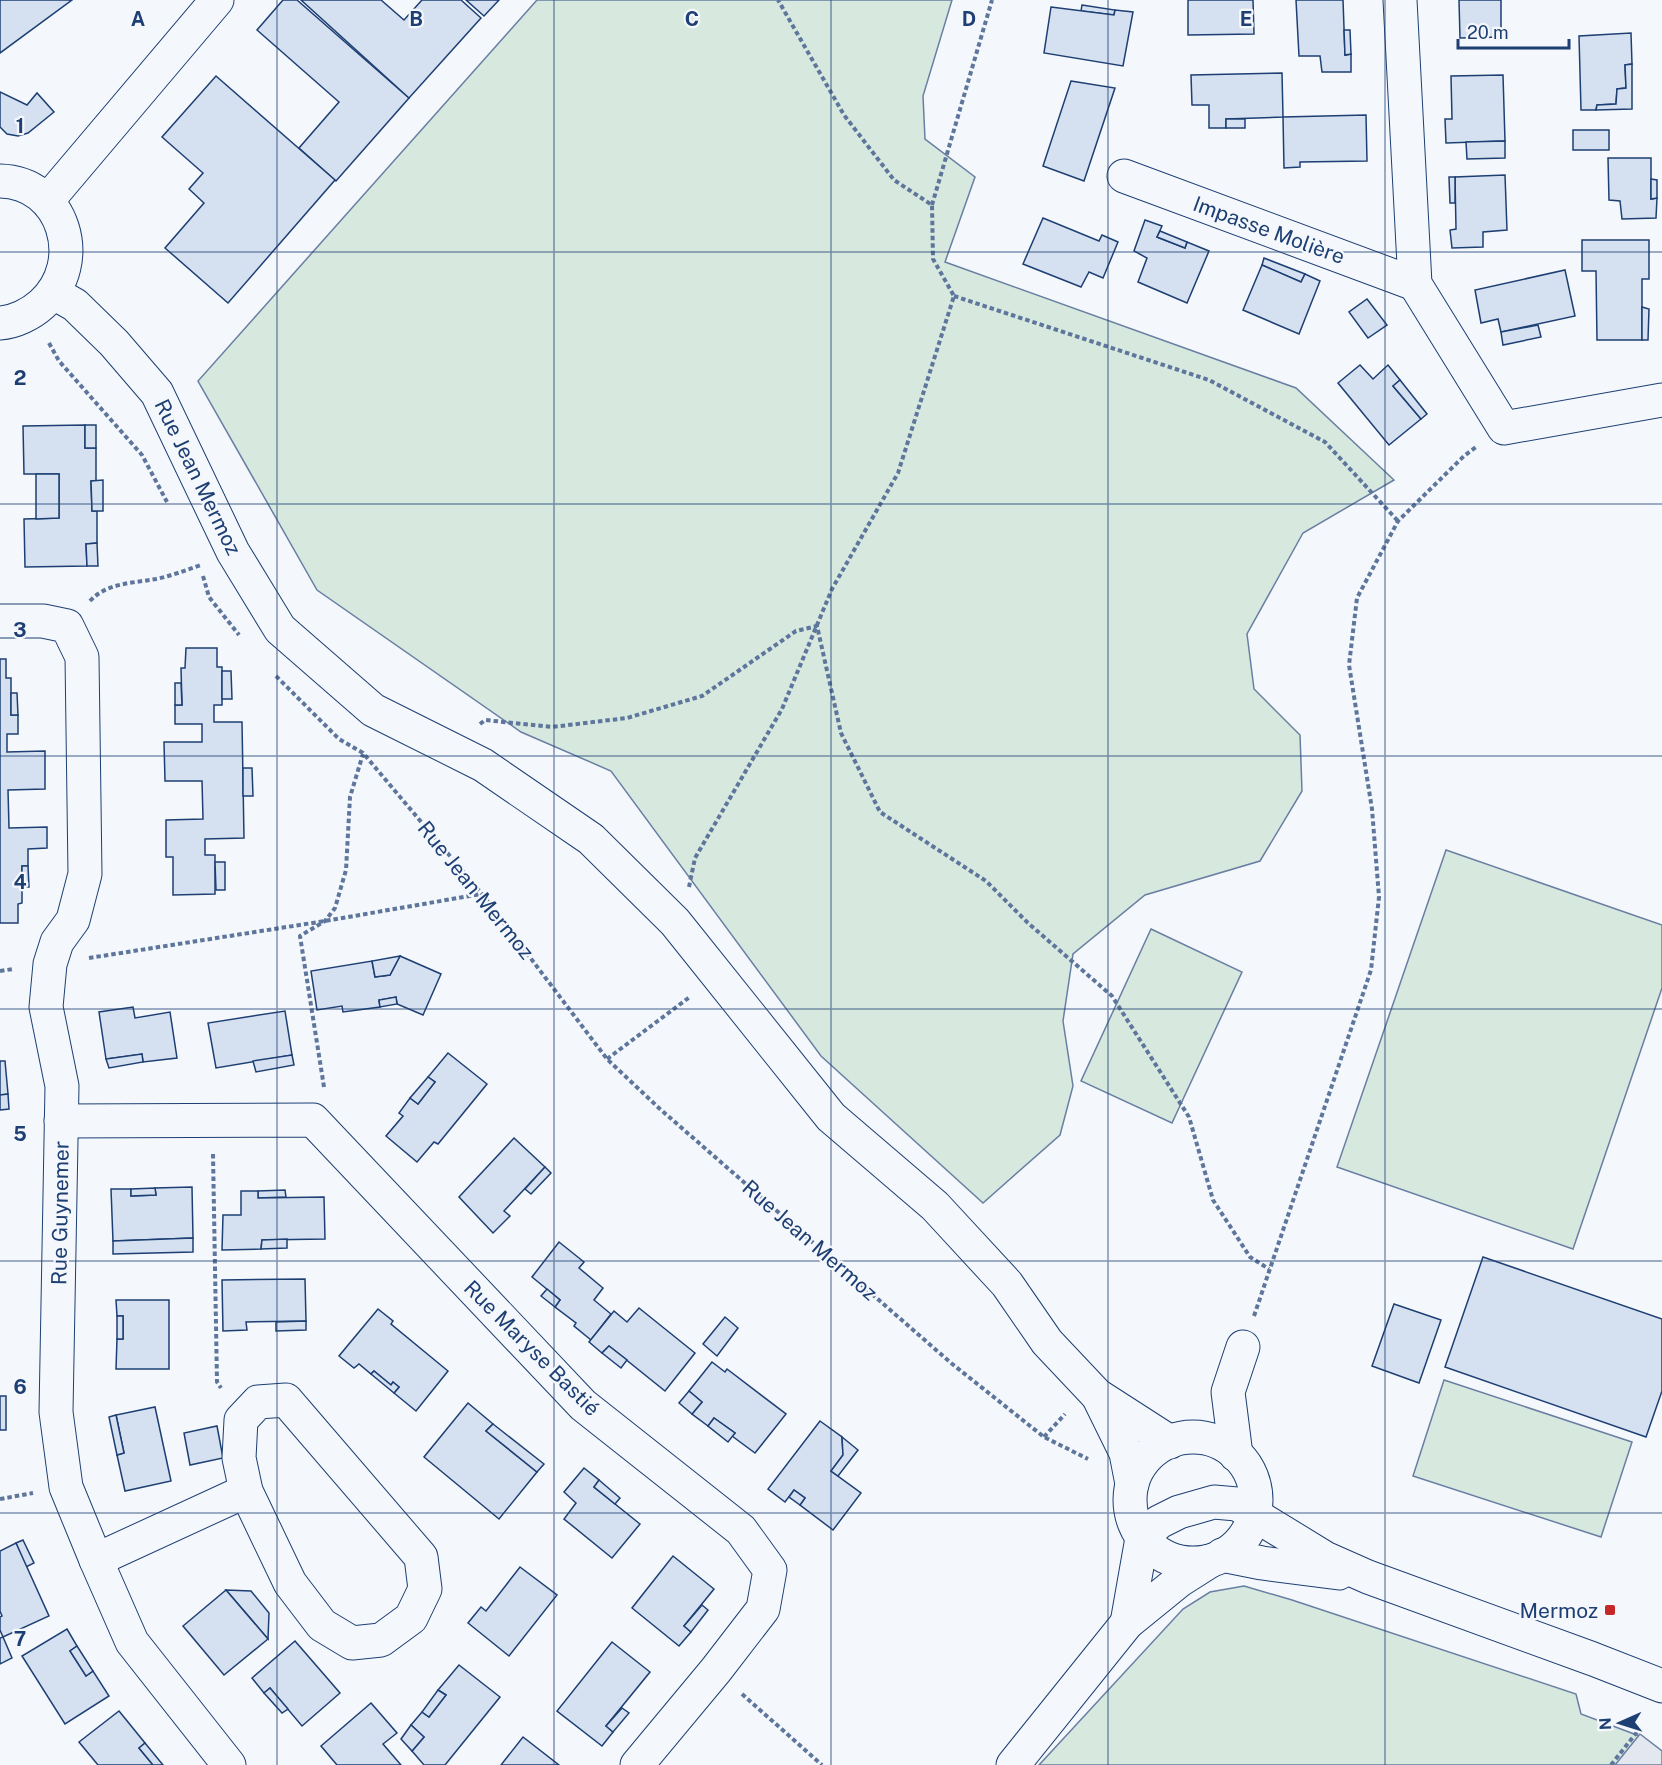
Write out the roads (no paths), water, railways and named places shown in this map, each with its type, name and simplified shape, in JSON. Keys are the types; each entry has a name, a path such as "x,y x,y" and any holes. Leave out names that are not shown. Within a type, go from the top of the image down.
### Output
{"street":[{"path":"46,201 217,0"},
{"path":"1400,0 1415,284 1503,428 1662,400"},
{"name":"Impasse Molière","path":"1124,176 1415,284"},
{"path":"0,181 27,187 46,201 60,222 67,246 64,271 54,293 32,313 0,323"},
{"name":"Rue Jean Mermoz","path":"54,293 75,305 98,327 157,393 233,552 280,629 374,710 483,765 591,839 675,922 831,1117 935,1206 1007,1284 1047,1342 1097,1395 1126,1453 1132,1484 1130,1503 1134,1521 1142,1538"},
{"name":"Rue Guynemer","path":"0,621 43,621 67,626 82,657 85,874 73,920 57,942 50,964 46,1007 62,1086 56,1412 66,1487 132,1642 229,1765"},
{"name":"Rue Maryse Bastié","path":"62,1121 313,1120 584,1405 741,1530 770,1570 763,1609 637,1765"},
{"path":"1236,1455 1228,1392 1243,1347"},
{"path":"1177,1440 1228,1392"},
{"name":"Rue Jean Mermoz","path":"1097,1395 1177,1440"},
{"path":"286,1400 421,1557 424,1589 411,1618 381,1640 352,1643 322,1625 290,1583 246,1491 239,1458 241,1419 258,1402 286,1400"},
{"path":"1013,1765 1127,1623 1170,1587 1216,1558 1230,1552 1246,1535 1255,1514 1256,1495 1252,1477 1243,1461 1229,1449 1213,1440 1191,1437 1177,1440 1151,1453 1139,1467 1132,1484"},
{"path":"96,1560 246,1491"},
{"path":"1127,1623 1142,1538 1159,1522 1179,1512 1214,1502 1237,1504 1325,1558 1368,1577 1662,1686"},
{"path":"1142,1538 1156,1551 1172,1560 1191,1564 1216,1558 1368,1577"}],"place":[{"name":"Mermoz","path":"1610,1610"}]}
